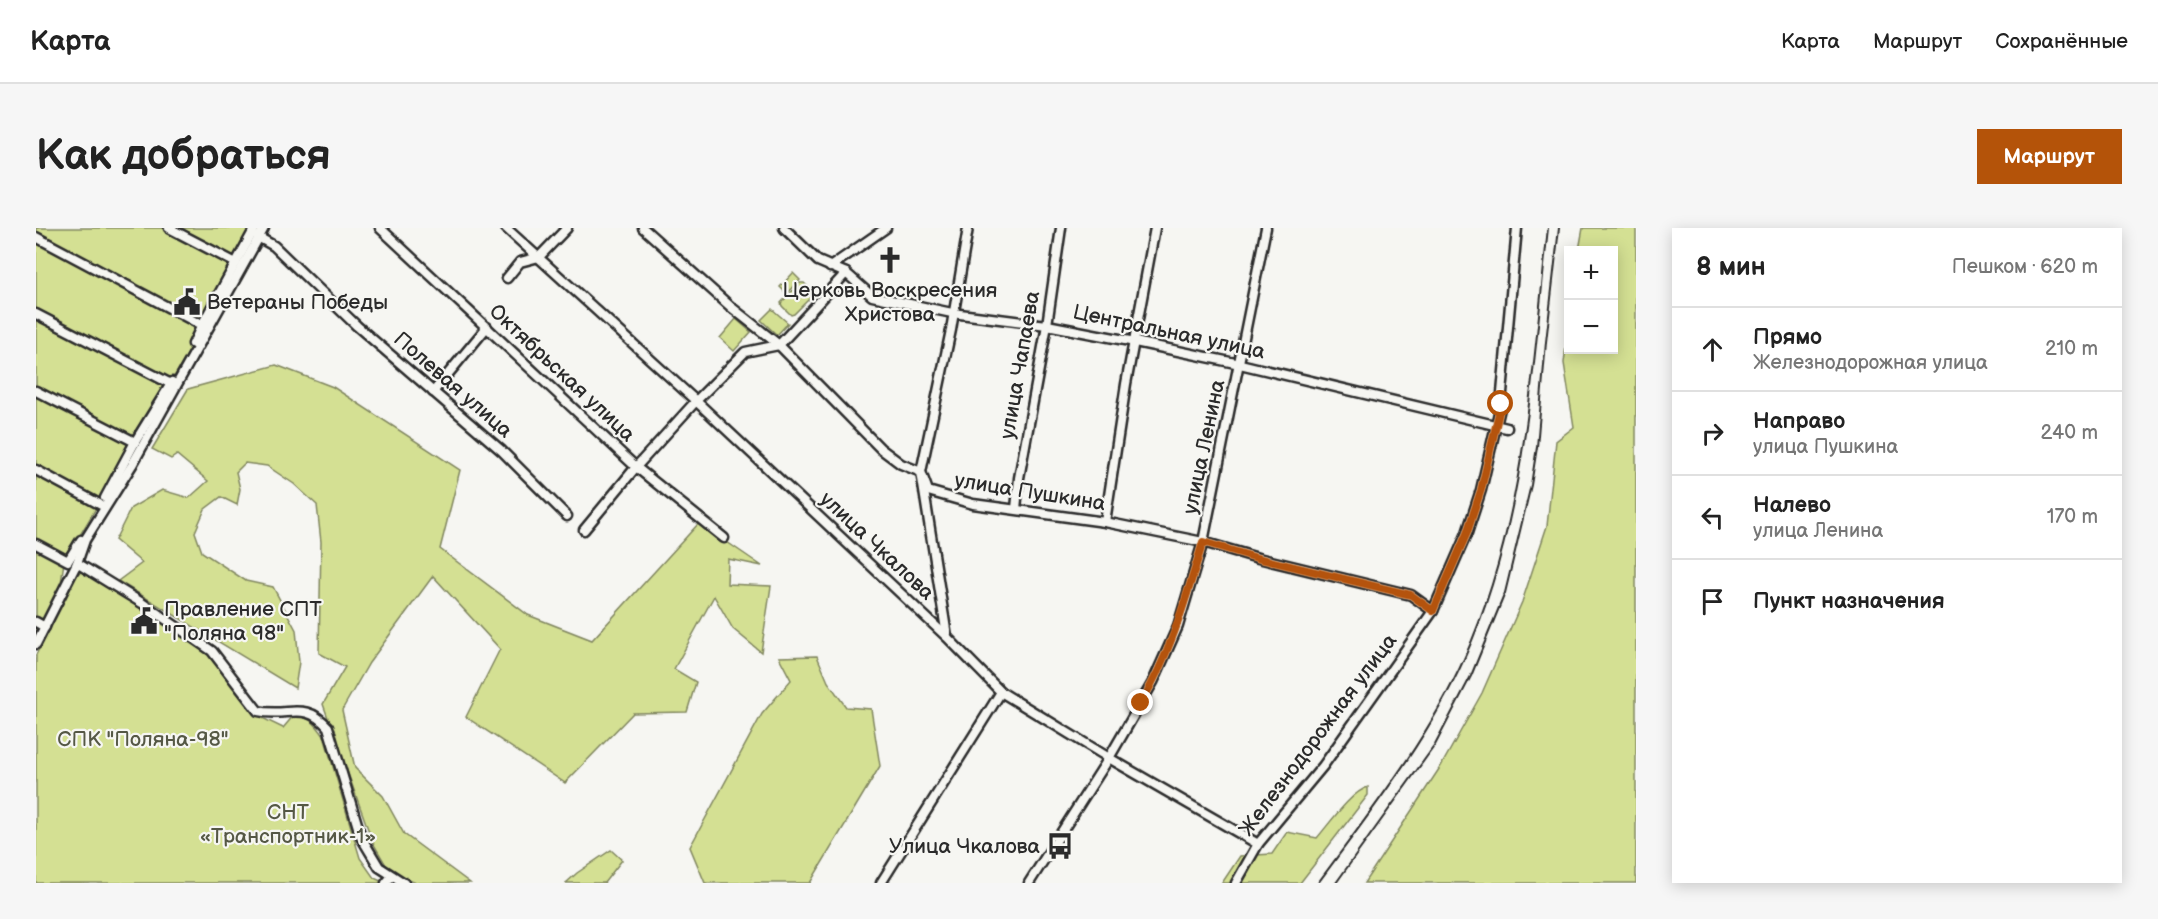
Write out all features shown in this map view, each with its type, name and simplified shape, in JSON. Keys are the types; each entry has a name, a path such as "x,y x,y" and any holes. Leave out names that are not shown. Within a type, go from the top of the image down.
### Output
{"street":[{"path":"169,228 236,263"},
{"path":"36,644 73,562 135,442 205,326 236,263 256,232 264,228"},
{"name":"Октябрьская улица","path":"380,228 636,467 724,538"},
{"name":"улица Чкалова","path":"506,228 696,401 947,637 1000,692 1258,844"},
{"path":"507,278 520,262 539,257 567,228"},
{"name":"улица Пушкина","path":"643,228 731,307 779,345 880,449 901,464 921,472 928,491 974,504 1105,522 1203,542 1257,558 1411,595 1433,611"},
{"name":"Центральная улица","path":"784,228 818,261 846,273 872,296 952,313 1047,325 1135,342 1240,364 1507,428"},
{"path":"830,267 886,228"},
{"path":"947,637 921,472 951,330 952,313 968,228"},
{"name":"улица Чапаева","path":"1016,509 1019,478 1047,325 1061,228"},
{"path":"1105,522 1155,228"},
{"name":"улица Ленина","path":"1029,883 1109,758 1162,666 1178,626 1203,542 1266,228"},
{"name":"Железнодорожная улица","path":"1236,883 1258,844 1323,766 1433,611 1467,533 1481,490 1501,404 1517,228"},
{"path":"73,562 132,465 256,232"},
{"name":"Полевая улица","path":"256,232 274,246 357,326 502,452 567,516"},
{"path":"36,237 205,326"},
{"path":"584,530 636,467 696,401 745,352 779,345 846,273"},
{"path":"36,314 171,384"},
{"path":"432,392 487,327"},
{"path":"36,391 135,442"},
{"path":"36,470 101,505"},
{"path":"36,544 73,562 142,603 212,651 258,711 278,714 292,710 312,713 320,717 328,727 361,837 389,879 404,883"},
{"path":"36,622 45,627"},
{"path":"881,883 1000,692"}],"green space":[{"path":"36,228 257,228 216,306 64,562 59,597 36,640"},
{"path":"1583,228 1636,228 1636,883 1364,883 1441,766 1482,693 1522,602 1547,526 1556,441 1574,427 1564,363 1565,354 1618,354 1618,246 1580,246"},
{"path":"793,273 800,280 787,294 780,287"},
{"path":"800,283 804,283 813,295 791,315 781,303"},
{"path":"772,309 788,323 777,335 761,320"},
{"path":"736,319 751,332 734,351 720,338"},
{"path":"276,365 333,387 460,470 440,549 528,615 592,640 699,523 762,566 728,559 727,584 771,586 761,652 733,629 714,596 674,669 696,682 687,712 633,713 565,783 466,717 500,649 433,576 369,663 342,710 355,768 383,796 404,834 470,883 416,883 390,872 373,843 323,704 345,667 319,653 321,542 317,505 294,484 267,466 245,463 236,472 240,489 237,505 221,497 205,509 195,532 202,552 246,581 273,587 296,630 299,662 295,688 118,581 142,563 115,540 131,508 162,490 189,498 208,481 177,455 171,459 152,449 188,389"},
{"name":"СПК \"Поляна-98\"","path":"86,572 205,648 256,715 283,728 294,715 304,717 315,724 324,736 360,858 374,878 385,883 36,883 36,655 75,574"},
{"path":"817,656 828,682 846,707 871,709 880,766 810,883 705,883 690,847 762,714 791,680 779,657"},
{"path":"1368,787 1368,795 1300,883 1222,883 1240,856 1272,854 1287,832 1317,838 1348,801"},
{"path":"611,850 622,860 604,883 566,883 577,873"}],"railway":[{"path":"1318,883 1416,747 1464,659 1484,608 1501,555 1523,447 1548,228"},
{"path":"1336,883 1435,745 1471,676 1505,593 1531,485 1537,447 1559,228"}],"place":[{"name":"Церковь Воскресения Христова","path":"890,260"},
{"name":"Ветераны Победы","path":"187,302"},
{"name":"Правление СПТ \"Поляна 98\"","path":"144,621"},
{"name":"Улица Чкалова","path":"1060,846"}],"route":[{"path":"1141,703 1162,666 1178,626 1203,542 1257,558 1411,595 1433,611 1467,533 1481,490 1501,404"}],"park label":[{"name":"СНТ «Транспортник-1»","path":"288,824"}]}
